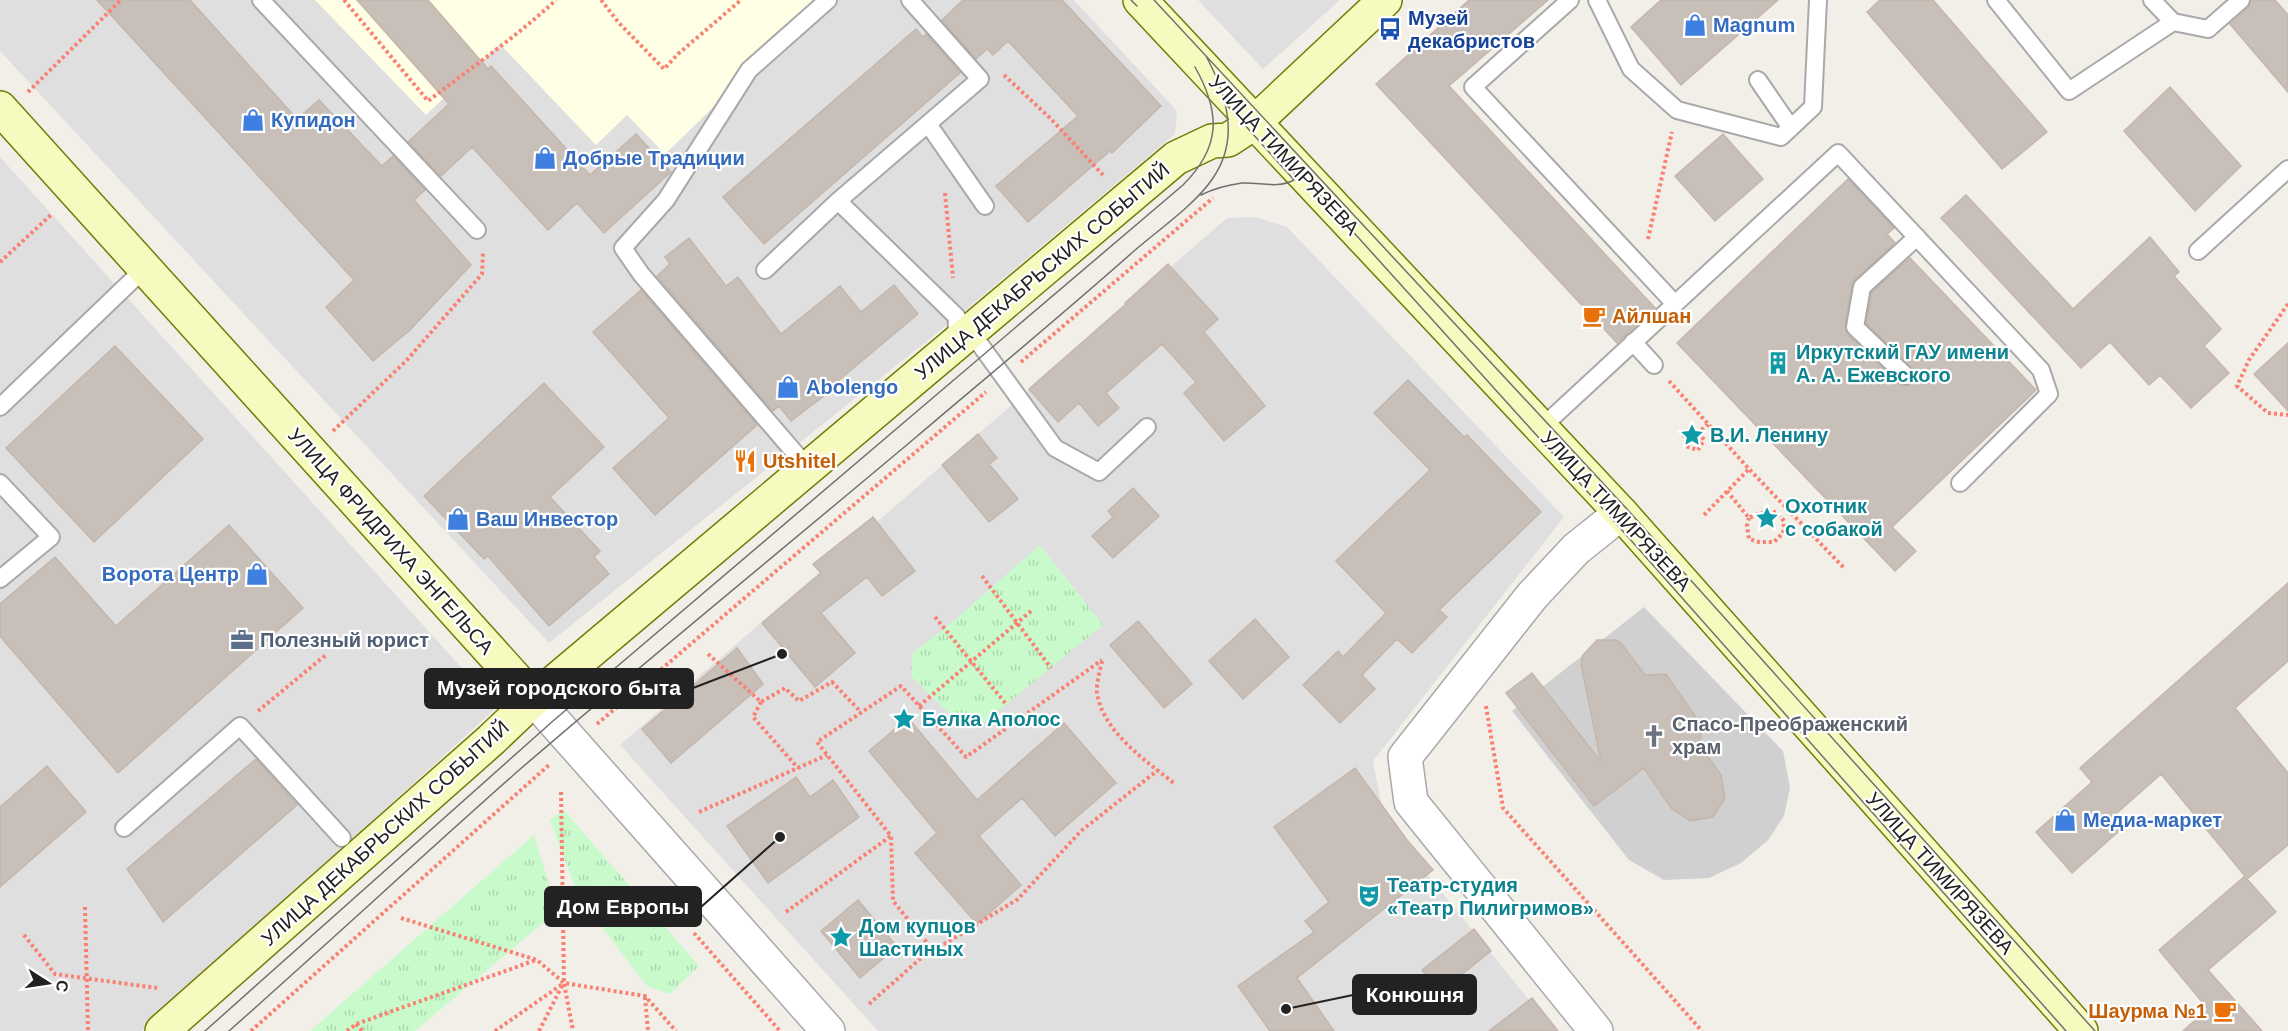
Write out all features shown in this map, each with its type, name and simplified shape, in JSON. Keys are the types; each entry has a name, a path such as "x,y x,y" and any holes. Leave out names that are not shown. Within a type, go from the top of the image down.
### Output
{"street":[{"name":"УЛИЦА ТИМИРЯЗЕВА","path":"1140,0 1621,513 2081,1031"},
{"name":"УЛИЦА ДЕКАБРЬСКИХ СОБЫТИЙ","path":"162,1031 491,740 534,699 808,468 961,331 1176,158 1212,141 1228,140 1254,123 1385,0"},
{"name":"УЛИЦА ФРИДРИХА ЭНГЕЛЬСА","path":"3,111 534,699 828,1031"},
{"path":"1596,1031 1411,802 1406,757 1532,596 1576,549 1621,513"}],"lane":[{"path":"261,0 477,230"},
{"path":"808,468 640,274 623,248 666,200 749,70 828,0"},
{"path":"765,270 838,201 980,79 910,0"},
{"path":"1570,0 1473,87 1675,304"},
{"path":"1597,0 1631,69 1677,110 1781,137 1813,107 1818,0"},
{"path":"1996,0 2069,91 2173,22"},
{"path":"2152,0 2173,22 2208,29 2241,0"},
{"path":"1758,80 1791,128"},
{"path":"928,124 985,206"},
{"path":"1541,428 1838,153 2041,370 2049,394 1960,483"},
{"path":"2198,251 2288,169"},
{"path":"838,201 1004,377 1055,448 1099,471 1147,428"},
{"path":"1906,376 1855,327 1862,287 1917,237"},
{"path":"0,407 145,268"},
{"path":"1633,342 1654,365"},
{"path":"0,483 51,537 0,579"},
{"path":"124,828 240,726 342,838"}],"path":[{"path":"3,111 122,0"},
{"path":"345,0 428,101 528,27 556,0"},
{"path":"601,0 619,23 664,69 678,54 741,0"},
{"path":"980,79 996,67 1050,118 1103,175"},
{"path":"1642,267 1677,110"},
{"path":"941,144 961,331"},
{"path":"251,1031 573,744 1213,198"},
{"path":"0,262 55,212"},
{"path":"311,453 406,361 482,274 484,248 477,230"},
{"path":"2288,304 2249,360 2237,386 2268,413 2288,415"},
{"path":"1654,365 1845,569"},
{"path":"1700,432 1708,424"},
{"path":"1688,429 1700,432 1704,440 1698,450 1688,447 1684,436 1688,429"},
{"path":"1704,515 1749,469"},
{"path":"1727,491 1749,518"},
{"path":"1776,512 1784,521 1783,533 1774,542 1749,539 1747,526 1749,518 1759,513 1776,512"},
{"path":"982,576 1051,668"},
{"path":"920,706 1031,611"},
{"path":"935,617 970,663 1006,704"},
{"path":"240,726 327,654"},
{"path":"708,654 761,702"},
{"path":"934,951 893,901 891,836 817,742 901,686 966,757 1102,660 1097,692 1105,714 1126,745 1175,784"},
{"path":"798,768 753,717 761,702 785,688 799,701 832,682 861,712"},
{"path":"1485,694 1503,808 1702,1031"},
{"path":"699,812 827,755"},
{"path":"869,1004 920,959 1018,899 1080,831 1158,770"},
{"path":"561,792 564,983 573,1031"},
{"path":"786,912 891,836"},
{"path":"85,907 88,1031"},
{"path":"401,918 537,960 564,983 645,996 676,1031"},
{"path":"694,933 780,1031"},
{"path":"24,935 55,974 157,988"},
{"path":"347,1031 356,1024 537,960"},
{"path":"495,1031 564,983"},
{"path":"539,1031 564,983"},
{"path":"645,996 648,1031"},
{"path":"356,1024 362,1031"}],"shaded area":[{"path":"0,0 1074,0 1177,111 1175,134 957,317 549,643 0,51"},
{"path":"315,0 824,0 665,154 627,115 596,145 500,44 426,115"},
{"path":"1198,0 1340,0 1263,69"},
{"path":"0,157 497,707 142,1031 0,1031"},
{"path":"1255,217 1287,227 1564,517 1373,761 1385,822 1554,1031 878,1031 620,745 1227,218"},
{"path":"1644,607 1783,751 1790,787 1784,816 1768,840 1741,863 1709,878 1664,880 1629,860 1512,711"}],"green space":[{"path":"1040,545 1103,625 981,725 967,726 949,713 911,676 912,654"},
{"path":"563,809 699,966 670,994 647,986 579,897 550,821"},
{"path":"534,835 557,911 415,1031 310,1031"}],"building":[{"path":"97,0 190,0 297,119 319,100 382,166 393,156 425,190 414,200 471,265 410,330 373,361 326,307 354,280"},
{"path":"357,0 428,0 488,69 491,66 590,175 636,134 671,172 604,233 577,203 548,230 472,147 441,176 408,142 449,104"},
{"path":"963,0 1062,0 1161,106 1112,153 1110,151 1028,222 996,186 1078,116 1008,41 993,55 987,49 976,59 942,20"},
{"path":"1469,0 1548,0 1449,86 1655,308 1617,343 1376,84"},
{"path":"1661,0 1778,0 1681,85 1631,27"},
{"path":"1880,0 1933,0 2047,132 2002,169 1867,12"},
{"path":"2251,0 2275,0 2288,15 2288,92 2230,24 2248,8"},
{"path":"916,29 923,37 926,34 960,73 764,244 723,197"},
{"path":"2170,87 2241,166 2195,211 2124,131"},
{"path":"1723,134 1763,179 1715,221 1675,176"},
{"name":"Иркутский ГАУ имени А. А. Ежевского","path":"1848,179 1894,228 1887,234 1895,243 1852,284 1845,325 1848,335 1899,384 1908,386 1914,383 1916,374 1913,368 1866,323 1872,292 1910,258 2036,390 1892,527 1916,551 1895,571 1677,343"},
{"path":"1966,195 2073,309 2150,237 2179,272 2174,276 2221,329 2204,346 2229,373 2191,408 2160,375 2149,385 2110,342 2081,368 1941,218"},
{"path":"689,238 726,286 738,277 781,334 840,286 861,312 894,285 918,314 826,391 828,393 791,421 779,406 773,411 657,276 670,264 665,257"},
{"path":"1168,264 1218,319 1204,332 1265,406 1224,441 1184,393 1196,382 1162,344 1106,393 1119,408 1098,426 1079,403 1058,422 1029,389"},
{"path":"641,290 757,425 655,515 613,468 669,418 593,332"},
{"path":"2288,343 2288,411 2254,374"},
{"path":"115,346 203,439 94,542 6,448"},
{"path":"1408,380 1464,437 1467,435 1541,512 1439,610 1447,617 1412,653 1397,639 1362,675 1375,689 1340,723 1303,685 1338,651 1343,657 1386,613 1336,561 1430,470 1374,413"},
{"path":"544,383 604,447 550,497 600,551 594,557 609,574 549,626 488,556 484,559 424,496"},
{"path":"978,434 997,458 989,464 1018,499 989,522 942,465"},
{"path":"1133,488 1159,516 1113,558 1092,536 1113,517 1108,511"},
{"path":"873,517 915,571 882,596 867,577 821,613 855,653 815,687 762,623 821,573 813,564"},
{"path":"229,525 303,608 118,773 0,636 0,604 55,557 116,626"},
{"path":"2288,583 2288,661 2235,708 2288,773 2288,845 2247,879 2276,912 2208,970 2262,1031 2183,1031 2208,1009 2159,950 2245,876 2161,774 2109,820 2119,831 2072,873 2036,832 2092,782 2080,768"},
{"path":"1255,619 1289,657 1243,699 1209,661"},
{"path":"1138,621 1192,684 1164,708 1110,645"},
{"name":"Спасо-Преображенский храм","path":"1597,640 1616,640 1621,643 1645,675 1666,674 1702,726 1700,746 1721,775 1725,798 1713,817 1690,821 1671,808 1644,768 1594,806 1506,693 1532,673 1601,762 1581,664 1583,655"},
{"path":"737,648 763,684 671,763 642,729"},
{"path":"908,718 977,800 1064,723 1116,783 1055,836 1022,798 979,836 1021,885 977,924 915,853 937,833 869,751"},
{"path":"256,759 297,805 163,922 127,869"},
{"path":"47,766 86,812 0,887 0,807"},
{"path":"1355,768 1407,840 1433,870 1297,978 1334,1031 1270,1031 1238,986 1314,932 1305,921 1329,902 1274,827"},
{"path":"796,777 810,797 833,780 859,817 768,883 727,826"},
{"path":"858,900 897,947 860,978 821,931"},
{"path":"1474,929 1491,951 1440,992 1422,970"},
{"path":"1532,998 1558,1031 1489,1031"}],"tram line":[{"path":"1131,0 1137,6"},
{"path":"1154,0 1626,508 2095,1031"},
{"path":"229,1031 518,771 1025,345 1197,197 1206,188 1221,163 1228,133 1225,101 1206,56"},
{"path":"205,1031 553,721 1183,185 1205,157 1213,129 1213,115 1209,100 1195,67"},
{"path":"1226,104 1294,180"},
{"path":"1294,180 1292,164 1613,520 2066,1031"},
{"path":"1201,195 1237,184 1275,185 1294,180"}],"place":[{"name":"Magnum","path":"1695,25"},
{"name":"Музей декабристов","path":"1390,29"},
{"name":"Купидон","path":"253,120"},
{"name":"Добрые Традиции","path":"545,158"},
{"name":"Айлшан","path":"1594,316"},
{"name":"Иркутский ГАУ имени А. А. Ежевского","path":"1778,363"},
{"name":"Abolengo","path":"788,387"},
{"name":"В.И. Ленину","path":"1692,435"},
{"name":"Utshitel","path":"745,461"},
{"name":"Охотник с собакой","path":"1767,518"},
{"name":"Ваш Инвестор","path":"458,519"},
{"name":"Ворота Центр","path":"257,574"},
{"name":"Полезный юрист","path":"242,640"},
{"name":"Музей городского быта","path":"782,654"},
{"name":"Белка Аполос","path":"904,719"},
{"name":"Спасо-Преображенский храм","path":"1654,736"},
{"name":"Медиа-маркет","path":"2065,820"},
{"name":"Дом Европы","path":"780,837"},
{"name":"Театр-студия «Театр Пилигримов»","path":"1369,896"},
{"name":"Дом купцов Шастиных","path":"841,937"},
{"name":"Конюшня","path":"1286,1009"},
{"name":"Шаурма №1","path":"2225,1011"}]}
